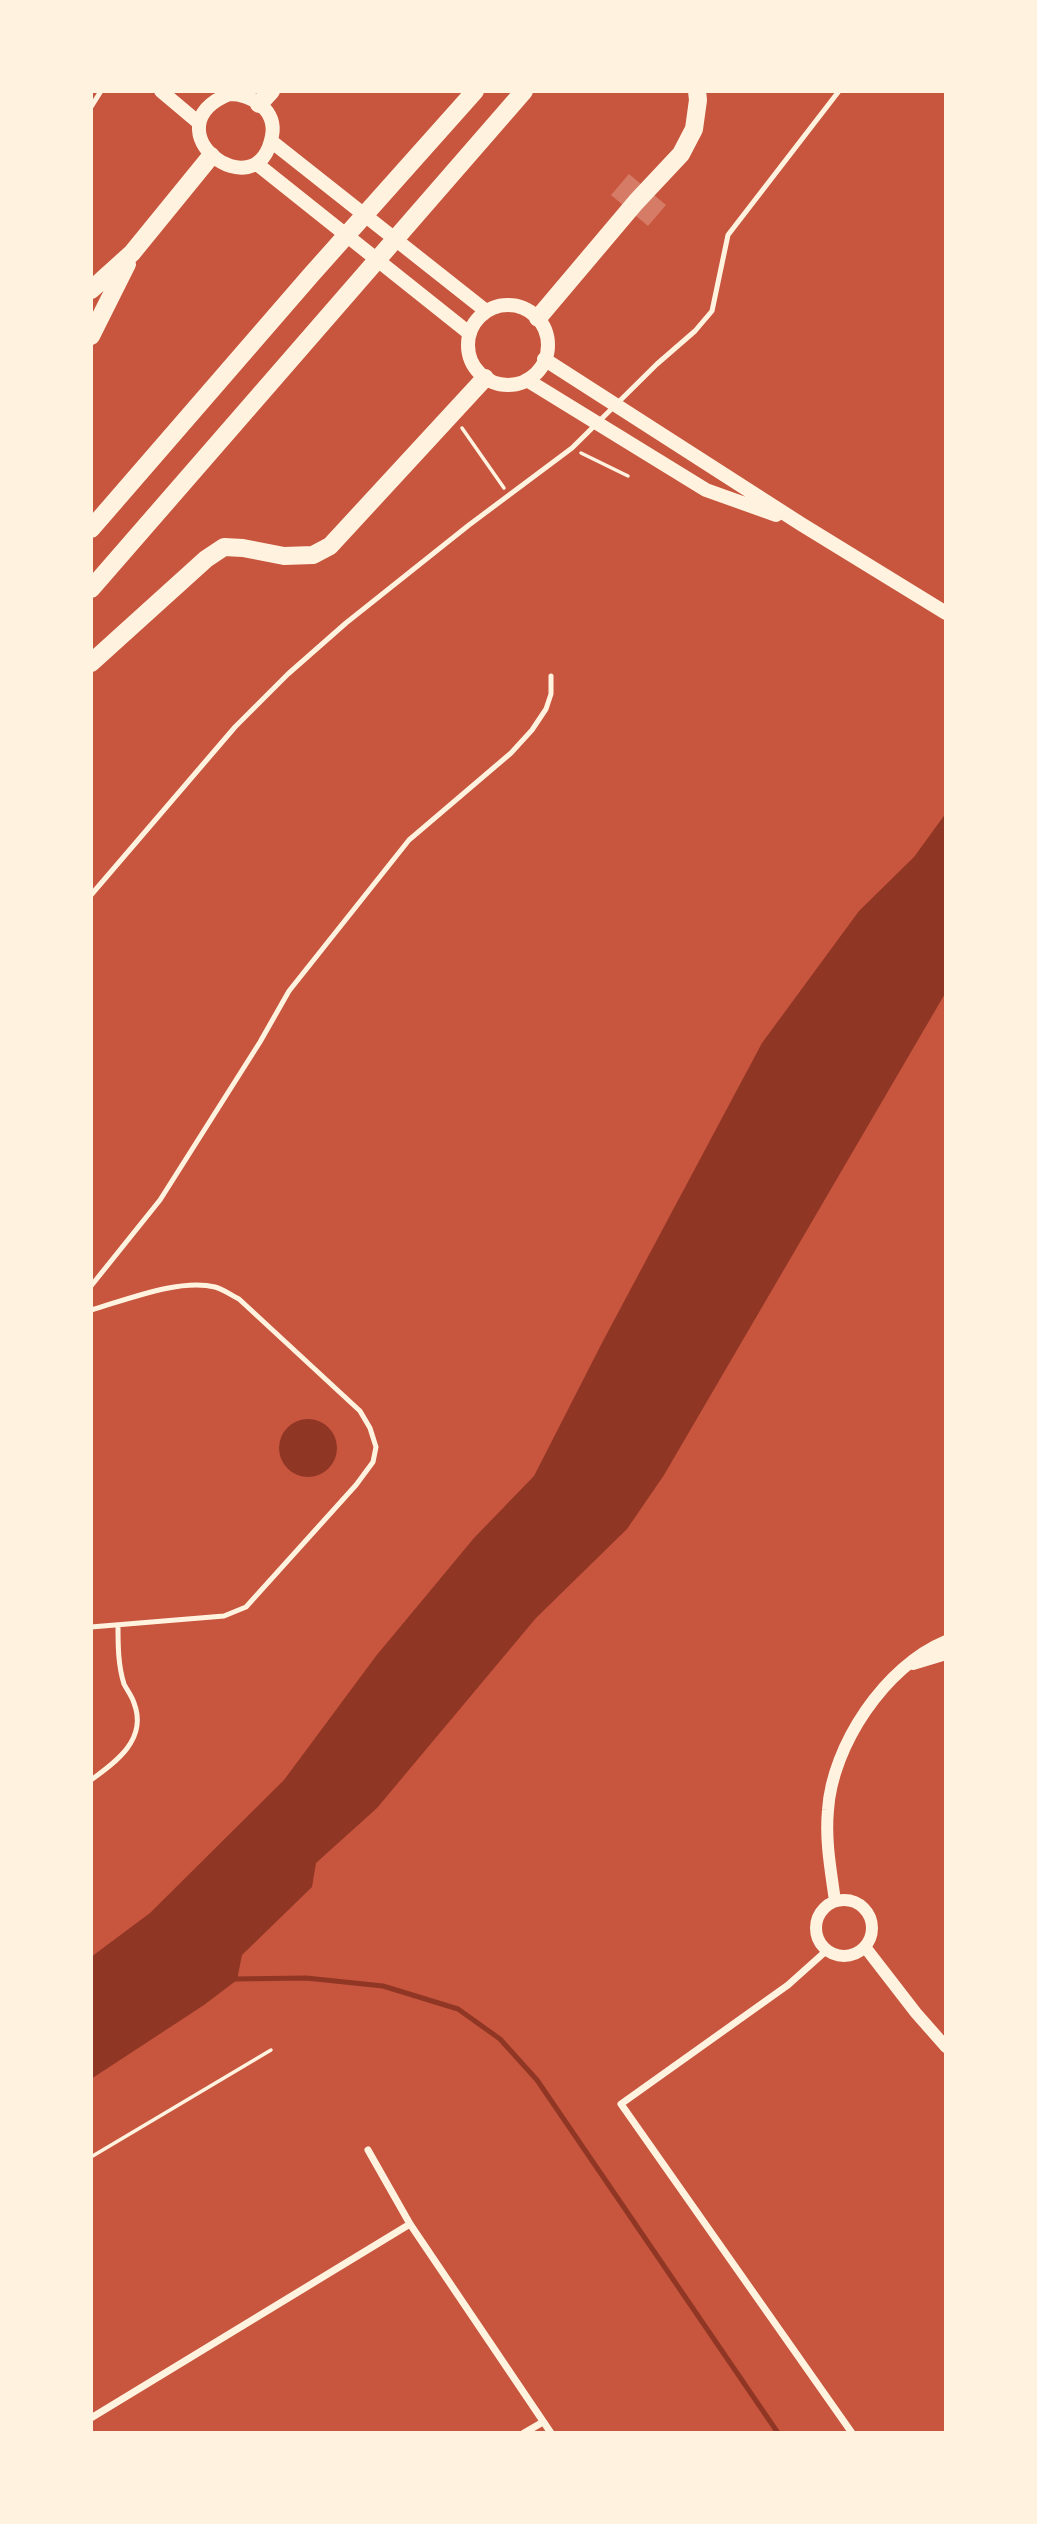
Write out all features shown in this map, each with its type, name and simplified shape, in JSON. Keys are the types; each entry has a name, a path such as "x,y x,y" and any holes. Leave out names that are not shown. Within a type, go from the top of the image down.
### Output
{"highway":[{"path":"91,529 475,91"},
{"path":"91,589 524,91"},
{"path":"538,318 636,202 681,154 694,129 698,100 696,91"},
{"path":"91,290 132,253 211,156"},
{"path":"91,336 132,253"},
{"path":"91,663 206,559 224,547 284,556 313,555 330,546 485,378"}],"main road":[{"path":"161,91 200,123"},
{"path":"214,95 265,97 274,131 269,150 257,164 233,168 221,164 211,156 201,141 200,123 214,95"},
{"path":"271,141 486,311"},
{"path":"257,164 469,334"},
{"path":"514,304 527,309 538,318 545,327 548,349 535,375 513,385 498,384 485,378 473,366 468,350 469,334 473,324 486,311 499,305 514,304"},
{"path":"544,359 801,524 946,613"},
{"path":"527,380 706,490 801,524"}],"street":[{"path":"835,1901 828,1850 827,1811 838,1762 860,1721 906,1666 931,1647 946,1641"},
{"path":"906,1666 946,1654"},
{"path":"835,1901 855,1902 869,1914 872,1933 865,1947 854,1955 845,1957 827,1951 820,1944 816,1928 821,1912 835,1901"},
{"path":"865,1947 916,2013 946,2046"},
{"path":"827,1951 788,1985 621,2104 852,2433"},
{"path":"368,2150 410,2224 551,2433"},
{"path":"91,2418 410,2224"},
{"path":"524,2433 543,2421"}],"lane":[{"path":"91,107 101,91"},
{"path":"91,895 235,727 288,674 346,622 572,448 695,331 712,311 728,234 839,91"},
{"path":"91,1286 160,1200 253,1054 289,991 409,840 512,753 532,730 546,709 551,694 551,676"},
{"path":"91,1310 174,1288 200,1285 217,1287 239,1299 360,1411 370,1427 376,1447 373,1462 356,1485 246,1607 224,1616 91,1627"},
{"path":"91,1780 119,1760 130,1748 138,1719 135,1703 125,1684 119,1661 118,1625"}],"path":[{"path":"461,427 509,495"},
{"path":"572,448 628,476"},
{"path":"91,2157 271,2050"}],"shaded area":[{"path":"946,813 946,992 664,1475 627,1529 536,1618 377,1808 316,1863 312,1887 242,1955 237,1980 204,2005 91,2079 91,1957 150,1913 284,1780 376,1656 474,1538 534,1476 762,1043 859,911 914,857"},
{"path":"302,1419 314,1419 329,1427 337,1442 337,1454 329,1469 314,1477 302,1477 287,1469 279,1454 279,1442 287,1427"}],"building":[{"path":"629,174 666,205 648,226 611,195"}],"waterway":[{"path":"233,1979 306,1978 383,1986 458,2009 500,2039 537,2080 778,2433"}]}
